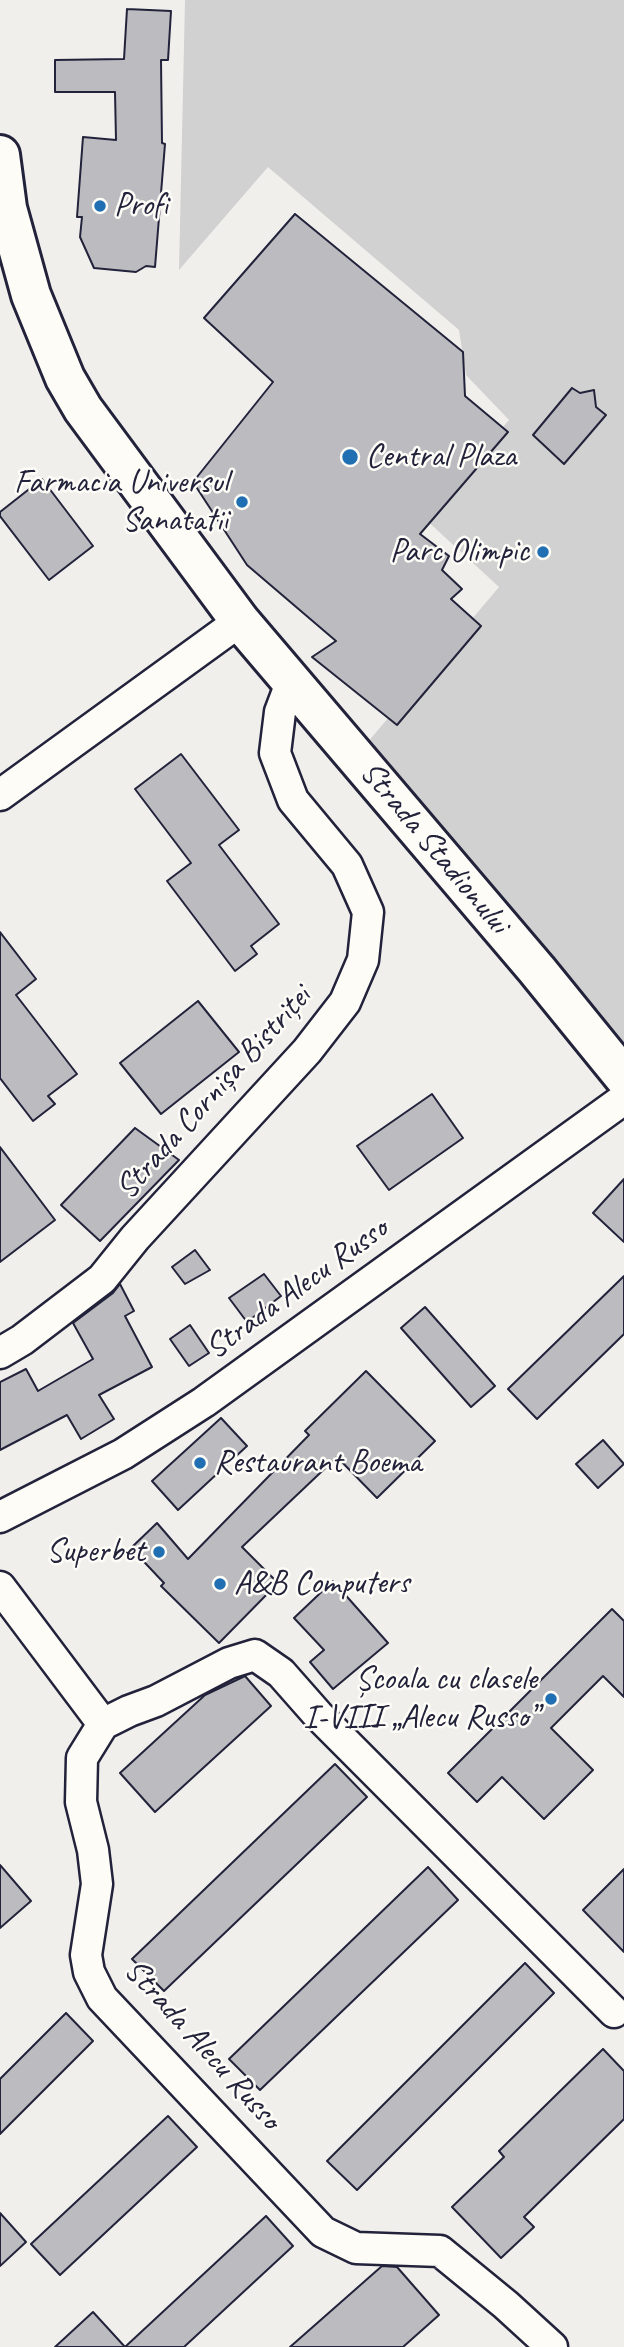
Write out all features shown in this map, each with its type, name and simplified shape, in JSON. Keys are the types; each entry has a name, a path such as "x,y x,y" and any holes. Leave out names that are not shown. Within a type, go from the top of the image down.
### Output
{"street":[{"name":"Strada Stadionului","path":"0,155 7,208 31,295 65,379 83,409 240,621 537,970 624,1077"},
{"path":"0,795 240,621"},
{"name":"Strada Cornișa Bistriței","path":"0,1353 33,1332 102,1279 135,1238 307,1051 345,1002 363,960 368,912 347,865 293,800 275,752 280,712 291,683"},
{"name":"Strada Alecu Russo","path":"0,1517 122,1454 204,1402 624,1099"},
{"path":"0,1587 103,1724 156,1701 229,1663 255,1655 281,1673 318,1715 614,2012"},
{"name":"Strada Alecu Russo","path":"103,1724 82,1758 81,1802 93,1850 97,1884 86,1955 89,1972 102,1998 323,2232 356,2248 440,2251 547,2342"}],"shaded area":[{"name":"Parc Olimpic","path":"185,0 624,0 624,1077 356,756 499,587 424,518 509,420 466,375 459,330 268,167 179,270"}],"building":[{"path":"127,9 171,11 168,60 161,60 162,143 165,144 155,267 146,266 136,272 94,268 80,237 82,217 77,217 83,137 116,140 115,92 55,92 55,60 124,59"},
{"name":"Central Plaza","path":"295,214 463,352 465,396 508,432 420,534 449,556 442,570 462,589 451,599 481,626 397,725 312,657 336,641 247,565 193,482 273,382 204,318"},
{"path":"572,388 580,393 594,390 596,407 606,415 564,464 533,435"},
{"path":"42,479 93,546 49,580 0,516 0,512"},
{"path":"181,754 239,830 219,845 279,924 251,946 257,954 235,971 167,881 191,863 135,789"},
{"path":"0,932 36,979 16,995 77,1074 48,1096 55,1104 33,1121 0,1078"},
{"path":"198,1001 239,1052 161,1114 120,1063"},
{"path":"432,1094 463,1138 389,1190 357,1146"},
{"path":"135,1128 179,1160 100,1241 61,1205"},
{"path":"0,1147 55,1220 0,1262"},
{"path":"624,1179 624,1242 593,1213"},
{"path":"195,1250 210,1270 185,1284 172,1267"},
{"path":"264,1274 281,1296 247,1322 229,1298"},
{"path":"624,1276 624,1334 537,1419 508,1389"},
{"path":"120,1284 134,1311 125,1316 152,1367 99,1395 114,1419 81,1439 67,1415 0,1450 0,1382 26,1369 38,1391 93,1359 73,1323 113,1293"},
{"path":"425,1307 495,1386 471,1407 401,1328"},
{"path":"190,1325 209,1353 189,1366 170,1339"},
{"path":"366,1371 435,1441 377,1498 337,1457 242,1547 278,1583 219,1643 161,1586 164,1583 131,1548 157,1523 188,1559 309,1435 305,1431"},
{"name":"Restaurant Boema","path":"221,1418 247,1446 178,1510 152,1481"},
{"path":"603,1440 624,1464 598,1488 576,1464"},
{"path":"333,1581 388,1643 333,1689 310,1662 324,1650 294,1618"},
{"name":"Școala cu clasele I-VIII „Alecu Russo”","path":"612,1609 624,1621 624,1697 603,1676 551,1728 593,1770 544,1819 502,1777 477,1802 448,1773"},
{"path":"245,1676 271,1706 155,1812 120,1773 205,1695"},
{"path":"335,1764 367,1797 164,1991 132,1959"},
{"path":"0,1865 31,1901 0,1928"},
{"path":"428,1867 458,1900 260,2090 229,2059"},
{"path":"624,1869 624,1952 583,1910"},
{"path":"525,1963 554,1993 357,2190 327,2161"},
{"path":"66,2013 93,2041 0,2134 0,2079"},
{"path":"603,2049 624,2071 624,2119 524,2217 534,2227 501,2258 452,2207 504,2157 499,2151"},
{"path":"168,2116 197,2147 60,2275 31,2244"},
{"path":"0,2213 26,2242 0,2266"},
{"path":"266,2216 293,2246 184,2347 125,2347"},
{"path":"382,2266 397,2267 439,2315 403,2347 290,2347"},
{"path":"93,2312 125,2347 55,2347"}],"place":[{"name":"Profi","path":"100,206"},
{"name":"Central Plaza","path":"350,457"},
{"name":"Farmacia Universul Sanatatii","path":"242,502"},
{"name":"Parc Olimpic","path":"543,552"},
{"name":"Restaurant Boema","path":"200,1463"},
{"name":"Superbet","path":"159,1552"},
{"name":"A&B Computers","path":"220,1584"},
{"name":"Școala cu clasele I-VIII „Alecu Russo”","path":"551,1699"}]}
